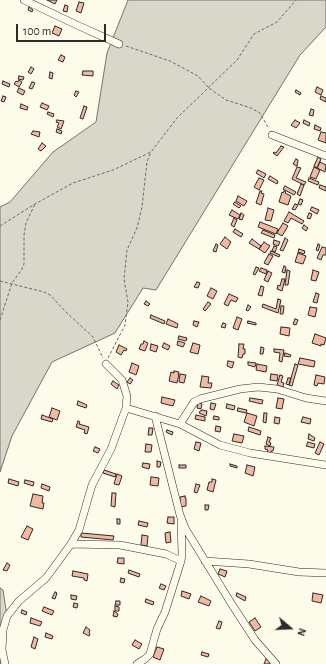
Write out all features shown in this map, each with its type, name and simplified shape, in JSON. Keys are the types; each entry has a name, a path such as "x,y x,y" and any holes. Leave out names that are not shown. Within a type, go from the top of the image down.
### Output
{"street":[{"path":"24,0 119,44"},
{"path":"272,135 326,156"},
{"path":"5,664 2,650 3,630 7,616 19,601 46,578 71,544 79,530 92,485 111,448 126,408 127,396 122,380 106,364"},
{"path":"180,424 194,402 200,399 240,389 258,387 277,389 306,398 326,401"},
{"path":"126,408 180,424 220,445 250,453 326,465"},
{"path":"155,416 180,516 185,528 230,603 255,640 276,664"},
{"path":"137,664 150,654 157,628 165,612 181,561 180,516"},
{"path":"71,544 120,545 166,554 181,561"},
{"path":"205,561 249,564 299,572 326,573"}],"path":[{"path":"106,364 125,325 128,302 124,279 127,250 137,228 142,207 147,162 151,152 177,118 237,60 254,34 277,22 296,0"},
{"path":"119,44 170,61 198,76 209,88 226,100 260,112 272,135"},
{"path":"0,226 35,204 73,184 113,170 151,152"},
{"path":"0,320 12,283 24,264 24,235 26,223 35,204"},
{"path":"0,281 12,283 50,295 93,337 106,364"}],"shaded area":[{"path":"128,0 326,0 326,27 300,55 156,290 143,288 115,333 52,362 12,436 0,472 0,207 10,202 53,152 96,122 107,53"},
{"path":"0,588 3,590 7,616 3,630 5,664 0,664"}],"building":[{"path":"47,0 57,0 55,4"},
{"path":"79,2 84,3 81,13 76,11"},
{"path":"65,5 68,6 67,12 63,11"},
{"path":"29,7 33,10 32,12 28,10"},
{"path":"55,26 62,29 59,36 52,33"},
{"path":"61,55 65,57 63,62 58,60"},
{"path":"31,67 34,69 31,74 28,72"},
{"path":"83,71 93,71 93,76 82,75"},
{"path":"50,72 53,73 52,79 49,78"},
{"path":"19,76 24,77 23,80 18,79"},
{"path":"19,80 22,82 19,87 14,84"},
{"path":"3,81 10,84 9,87 2,84"},
{"path":"32,82 35,83 32,89 29,88"},
{"path":"317,87 323,90 321,95 315,92"},
{"path":"19,88 25,91 23,95 17,92"},
{"path":"296,90 301,93 300,95 295,92"},
{"path":"76,91 79,92 76,97 74,95"},
{"path":"3,96 6,97 4,102 1,101"},
{"path":"321,96 326,98 326,102 320,99"},
{"path":"42,103 49,106 47,110 40,107"},
{"path":"21,104 28,107 27,110 20,108"},
{"path":"84,106 87,107 83,119 80,118"},
{"path":"311,109 314,110 313,116 309,115"},
{"path":"48,112 54,114 53,117 47,114"},
{"path":"57,120 64,121 61,129 57,127 59,123 56,122"},
{"path":"295,120 300,123 296,128 291,125"},
{"path":"304,120 310,123 309,126 303,123"},
{"path":"315,125 321,128 320,131 314,129"},
{"path":"57,129 62,131 61,134 56,132"},
{"path":"33,131 40,132 39,137 31,134"},
{"path":"321,132 326,133 326,143 318,140"},
{"path":"42,143 46,146 41,151 38,149"},
{"path":"281,146 284,147 277,156 273,153 276,153"},
{"path":"318,157 321,159 317,168 314,166"},
{"path":"296,159 298,160 297,166 293,164"},
{"path":"320,162 326,165 325,172 317,168"},
{"path":"297,167 301,168 296,178 306,182 304,185 292,179"},
{"path":"314,167 320,170 316,179 310,177"},
{"path":"258,170 266,174 264,178 256,173"},
{"path":"270,176 278,181 277,184 268,179"},
{"path":"259,178 264,180 259,190 254,187"},
{"path":"309,178 319,182 318,185 308,181"},
{"path":"301,184 304,185 300,196 297,194"},
{"path":"320,185 326,187 326,191 319,188"},
{"path":"285,186 296,192 294,195 283,189"},
{"path":"260,191 264,194 261,205 256,203"},
{"path":"284,191 291,196 288,205 279,202 282,192 283,193"},
{"path":"238,196 247,201 244,206 236,201"},
{"path":"300,199 303,200 301,205 298,204"},
{"path":"235,202 241,206 239,208 233,204"},
{"path":"295,204 298,205 295,210 292,209"},
{"path":"312,207 319,210 317,214 310,210"},
{"path":"268,208 274,210 271,221 265,220"},
{"path":"232,210 240,215 238,219 229,215"},
{"path":"289,212 304,221 302,224 291,218 288,223 284,221"},
{"path":"241,213 244,215 242,220 239,219"},
{"path":"309,213 312,214 310,219 307,218"},
{"path":"234,218 237,220 234,227 231,225"},
{"path":"260,222 278,229 276,234 258,227"},
{"path":"283,223 288,226 282,236 277,233"},
{"path":"304,225 308,228 306,231 302,228"},
{"path":"235,229 243,234 241,237 233,232"},
{"path":"263,230 275,235 274,238 261,233"},
{"path":"225,237 231,242 227,249 220,244"},
{"path":"285,238 288,240 283,251 280,250"},
{"path":"252,239 261,246 259,249 249,243"},
{"path":"274,240 280,242 278,246 273,244"},
{"path":"264,242 270,246 265,253 259,249"},
{"path":"216,244 218,245 216,252 213,251"},
{"path":"318,244 320,245 318,251 316,250"},
{"path":"274,246 277,247 275,252 272,251"},
{"path":"322,247 326,248 326,255 323,255 321,260 317,258"},
{"path":"299,249 305,251 304,254 298,252"},
{"path":"271,251 280,255 279,257 270,253"},
{"path":"298,253 306,256 303,264 295,262"},
{"path":"269,254 273,256 268,265 264,263"},
{"path":"284,266 286,267 285,273 282,272"},
{"path":"256,267 259,268 255,275 253,274"},
{"path":"261,268 267,270 266,274 259,271"},
{"path":"287,270 290,271 288,285 285,285"},
{"path":"313,270 319,272 316,281 311,280"},
{"path":"268,271 272,273 268,282 264,280"},
{"path":"282,279 285,279 282,291 277,289 278,285 280,286"},
{"path":"197,282 200,283 198,288 194,287"},
{"path":"261,286 264,287 262,296 258,295"},
{"path":"211,288 217,291 213,299 207,296"},
{"path":"316,293 319,294 317,303 313,302"},
{"path":"229,294 238,298 236,302 231,300 228,306 224,304"},
{"path":"278,299 281,300 278,313 262,307 263,304 276,309"},
{"path":"146,301 150,304 148,306 144,304"},
{"path":"208,302 211,304 205,311 203,309"},
{"path":"248,305 251,307 248,311 246,310"},
{"path":"281,306 284,306 283,314 280,314"},
{"path":"310,307 317,308 315,317 308,315"},
{"path":"151,315 165,321 164,324 150,318"},
{"path":"237,317 242,319 238,330 233,328"},
{"path":"168,319 178,324 177,328 166,324"},
{"path":"295,319 298,320 296,325 293,324"},
{"path":"194,321 199,322 197,327 193,325"},
{"path":"248,321 256,323 256,325 247,323"},
{"path":"223,323 226,324 225,328 221,327"},
{"path":"281,327 290,328 289,336 280,334"},
{"path":"315,334 326,338 324,345 321,344 321,346 312,343"},
{"path":"179,336 187,338 186,341 178,339"},
{"path":"144,341 148,343 145,351 139,349"},
{"path":"178,341 185,343 183,347 177,345"},
{"path":"164,343 170,346 168,350 162,347"},
{"path":"193,343 200,345 198,354 190,352"},
{"path":"151,344 158,346 156,352 150,350"},
{"path":"239,344 244,344 243,349 245,349 245,354 243,354 242,358 238,357"},
{"path":"119,345 127,349 126,351 124,350 121,355 116,352"},
{"path":"261,347 264,348 263,354 260,354"},
{"path":"274,349 284,350 282,362 279,361 280,353 274,352"},
{"path":"285,353 291,355 290,357 284,356"},
{"path":"300,358 315,361 314,367 298,364"},
{"path":"228,361 234,362 232,368 227,366"},
{"path":"248,362 256,363 255,367 248,365"},
{"path":"132,363 139,366 136,375 129,372"},
{"path":"257,364 267,366 266,372 256,370"},
{"path":"295,364 298,365 292,386 289,385"},
{"path":"174,371 179,372 177,383 169,381 171,372 174,373"},
{"path":"180,374 186,375 184,383 179,382"},
{"path":"271,374 278,375 277,381 270,380"},
{"path":"280,375 283,376 281,382 284,383 283,387 277,385"},
{"path":"316,375 325,377 324,384 318,383 317,386 314,385"},
{"path":"202,376 209,377 208,383 212,383 211,388 200,387"},
{"path":"130,378 133,380 130,384 127,382"},
{"path":"288,378 291,378 289,385 286,384"},
{"path":"113,381 119,385 117,389 111,384"},
{"path":"162,397 175,400 173,406 161,403"},
{"path":"250,398 263,400 262,404 249,401"},
{"path":"278,398 284,399 282,409 276,408"},
{"path":"78,401 87,405 86,408 77,405"},
{"path":"198,403 202,404 201,409 197,408"},
{"path":"211,403 216,404 214,410 210,409"},
{"path":"227,404 235,406 234,410 226,408"},
{"path":"52,408 60,411 57,420 49,417"},
{"path":"238,408 247,410 246,413 237,411"},
{"path":"202,410 207,411 206,416 199,413"},
{"path":"247,413 257,416 254,426 244,422"},
{"path":"264,413 267,413 266,423 263,422"},
{"path":"42,415 53,419 52,422 41,419"},
{"path":"196,415 205,417 205,421 195,419"},
{"path":"214,416 219,417 219,420 213,419"},
{"path":"275,417 280,418 279,424 274,423"},
{"path":"303,417 311,419 310,424 301,422"},
{"path":"78,421 80,422 79,424 89,427 87,434 84,433 85,430 76,427"},
{"path":"216,426 221,427 220,432 215,431"},
{"path":"249,427 261,431 260,435 248,431"},
{"path":"149,428 153,428 152,435 148,435"},
{"path":"167,430 173,432 172,435 166,432"},
{"path":"234,434 244,436 242,443 232,441"},
{"path":"309,434 315,438 314,441 308,439"},
{"path":"268,437 271,438 269,442 271,443 270,446 266,444"},
{"path":"196,442 201,443 199,451 194,449"},
{"path":"308,442 315,444 314,448 306,446"},
{"path":"320,442 324,444 319,455 315,453"},
{"path":"146,444 152,445 151,452 145,452"},
{"path":"265,446 274,447 270,454 267,453 268,450 265,449"},
{"path":"95,447 100,449 98,453 93,451"},
{"path":"157,461 161,462 160,467 157,467"},
{"path":"143,463 150,464 149,469 142,467"},
{"path":"230,464 237,466 237,468 230,466"},
{"path":"179,465 186,465 186,468 179,468"},
{"path":"247,465 255,467 253,476 245,473"},
{"path":"104,470 116,474 115,477 103,473"},
{"path":"117,474 122,476 119,485 114,484"},
{"path":"151,477 159,478 158,486 150,485"},
{"path":"9,479 19,482 18,486 8,483"},
{"path":"212,479 216,480 213,492 207,490 209,482 212,482"},
{"path":"25,480 34,482 33,486 24,483"},
{"path":"42,484 50,487 49,491 41,488"},
{"path":"196,484 200,485 197,493 194,492"},
{"path":"112,493 116,493 115,507 111,506"},
{"path":"33,494 43,496 43,509 30,506"},
{"path":"185,496 186,506 180,507 180,497"},
{"path":"205,505 209,505 208,510 205,510"},
{"path":"168,517 174,517 174,524 167,523"},
{"path":"117,519 120,519 120,524 117,524"},
{"path":"139,521 148,523 147,527 138,525"},
{"path":"27,526 33,529 28,540 21,537"},
{"path":"170,532 171,542 166,543 165,533"},
{"path":"81,533 114,536 113,540 81,537"},
{"path":"142,535 148,536 147,546 141,545"},
{"path":"118,558 124,558 124,564 117,563"},
{"path":"7,563 10,565 7,571 3,570"},
{"path":"220,569 227,571 225,577 218,574"},
{"path":"129,570 140,574 139,577 128,573"},
{"path":"73,571 88,574 87,581 84,580 84,578 72,576"},
{"path":"121,578 125,579 124,583 120,582"},
{"path":"161,584 166,586 164,590 159,588"},
{"path":"182,591 191,594 189,599 181,596"},
{"path":"55,592 57,593 55,599 52,598"},
{"path":"237,593 246,597 245,601 236,596"},
{"path":"313,593 323,595 321,603 312,601"},
{"path":"71,595 77,596 76,600 71,599"},
{"path":"201,596 211,601 209,606 198,602"},
{"path":"146,599 154,602 153,605 145,602"},
{"path":"116,601 120,601 120,605 115,605"},
{"path":"74,603 78,604 77,608 73,607"},
{"path":"115,606 119,607 119,611 115,611"},
{"path":"44,607 54,611 52,615 42,611"},
{"path":"22,610 27,612 26,615 21,613"},
{"path":"114,611 118,614 117,617 113,616"},
{"path":"31,618 42,622 40,626 30,623"},
{"path":"255,618 261,627 255,631 249,622"},
{"path":"219,621 222,622 220,629 216,628"},
{"path":"86,627 90,630 89,636 83,633"},
{"path":"46,633 53,636 52,639 45,637"},
{"path":"34,637 38,639 35,649 31,647"},
{"path":"135,640 142,644 139,649 132,645"},
{"path":"157,647 164,649 160,660 153,657"},
{"path":"202,652 209,654 208,657 201,655"},
{"path":"266,659 270,662 269,664 264,664"}]}
